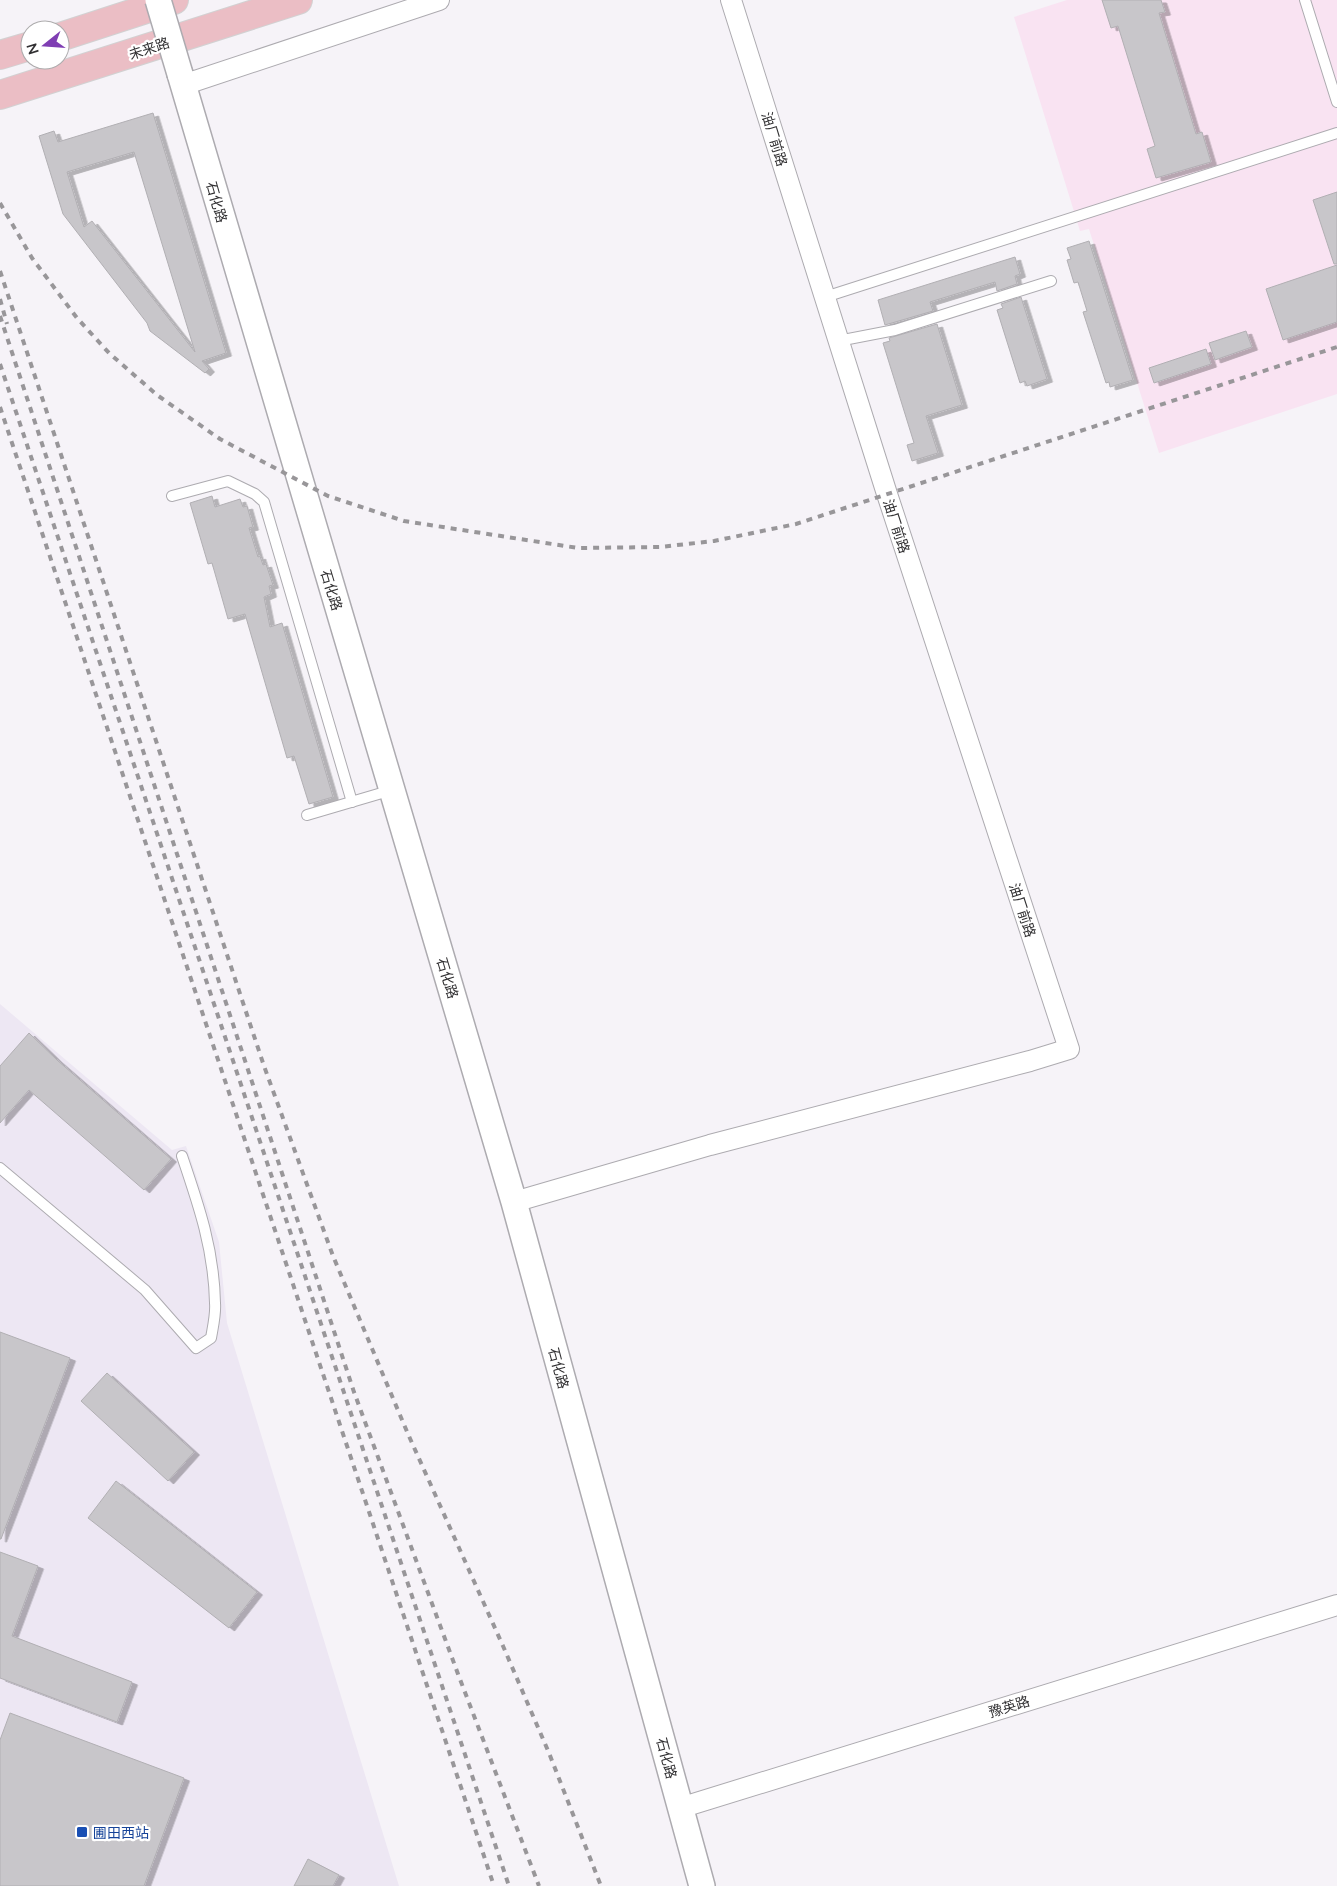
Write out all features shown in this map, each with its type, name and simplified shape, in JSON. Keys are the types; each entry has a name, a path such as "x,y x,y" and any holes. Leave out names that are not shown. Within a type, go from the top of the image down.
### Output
{"main road":[{"path":"70,34 174,0"},
{"name":"未来路","path":"0,95 298,0"},
{"path":"0,55 20,49"}],"street":[{"name":"石化路","path":"158,0 514,1202 702,1886"},
{"path":"181,80 439,0"},
{"name":"油厂前路","path":"514,1202 710,1145 1030,1061 1069,1049 886,494 732,0"},
{"name":"豫英路","path":"680,1808 1337,1605"}],"lane":[{"path":"1305,0 1337,102"},
{"path":"824,297 1337,133"},
{"path":"838,341 895,330 1052,281"},
{"path":"172,496 228,481 255,494 264,502 352,802"},
{"path":"307,815 392,790"},
{"path":"0,1168 145,1290 196,1348 211,1338 216,1305 211,1257 204,1223 182,1156"}],"shaded area":[{"path":"1067,0 1337,0 1337,394 1159,453 1089,229 1080,231 1014,17"},
{"path":"0,1004 172,1150 186,1146 219,1242 227,1323 399,1886 0,1886"}],"building":[{"path":"1102,0 1161,0 1165,12 1159,13 1196,134 1202,132 1211,162 1156,178 1147,149 1155,146 1118,26 1111,28"},
{"path":"153,113 226,353 202,361 209,369 205,373 150,331 147,323 63,214 39,136 54,131 58,142","holes":["134,152 195,352 92,221 84,227 67,172"]},
{"path":"1337,192 1337,264 1334,264 1313,200"},
{"path":"1089,241 1133,380 1110,387 1109,382 1106,383 1083,312 1087,311 1078,282 1074,283 1067,260 1071,259 1067,248"},
{"path":"1015,257 1020,274 1015,276 1017,284 997,291 995,282 930,302 933,311 885,325 878,300"},
{"path":"1337,265 1337,322 1283,340 1266,289"},
{"path":"1021,297 1047,379 1027,386 1025,381 1020,383 997,310 1003,308 1001,304"},
{"path":"937,324 962,405 926,416 938,453 912,461 907,445 914,443 883,343 890,341 889,338"},
{"path":"1246,331 1252,347 1215,360 1209,343"},
{"path":"1206,349 1211,364 1154,383 1149,368"},
{"path":"212,496 215,507 240,499 243,507 247,506 253,527 249,528 258,557 260,556 263,565 266,564 273,585 269,586 271,594 264,597 270,627 282,623 333,797 309,804 294,756 287,758 245,614 228,619 212,563 208,564 190,503"},
{"path":"29,1033 57,1060 171,1159 144,1190 29,1090 0,1123 0,1066"},
{"path":"0,1332 70,1358 1,1539 0,1539"},
{"path":"107,1373 194,1452 168,1481 81,1401"},
{"path":"116,1481 257,1592 229,1628 88,1518"},
{"path":"0,1552 38,1566 12,1636 132,1682 117,1722 0,1678"},
{"name":"圃田西站","path":"10,1713 184,1778 144,1886 0,1886 0,1740"},
{"path":"308,1859 339,1875 333,1886 294,1886"}],"railway":[{"path":"0,203 32,258 77,318 109,353 157,395 220,439 328,496 404,521 578,548 660,547 714,541 796,524 1337,347"},
{"path":"0,271 264,1066 333,1256 408,1434 549,1753 601,1886"},
{"path":"0,299 7,324"},
{"path":"0,316 354,1392 458,1674 539,1886"},
{"path":"0,364 509,1886"},
{"path":"0,407 494,1886"}],"place":[{"name":"圃田西站","path":"82,1832"}]}
